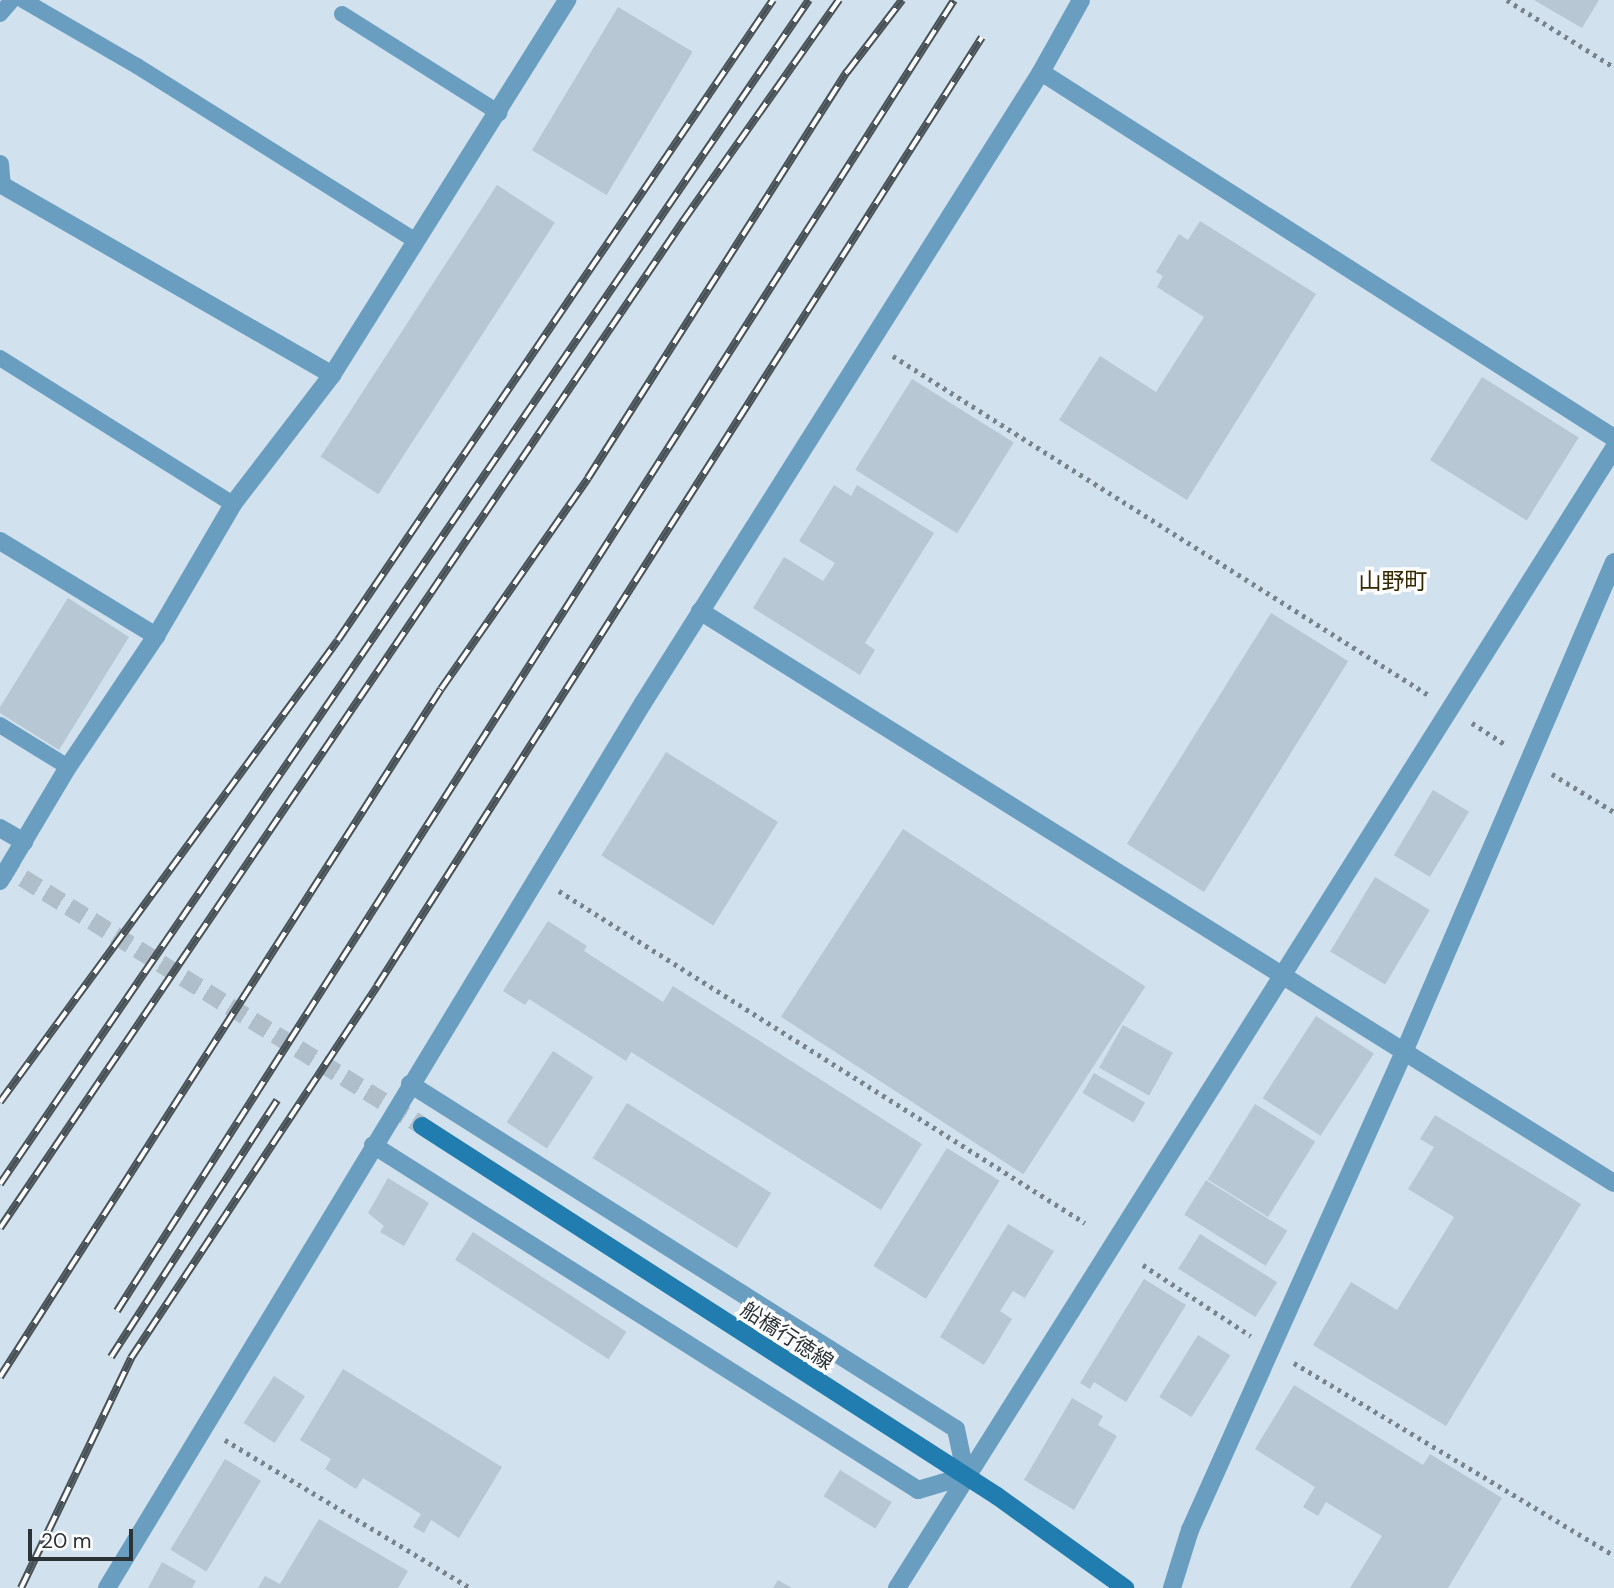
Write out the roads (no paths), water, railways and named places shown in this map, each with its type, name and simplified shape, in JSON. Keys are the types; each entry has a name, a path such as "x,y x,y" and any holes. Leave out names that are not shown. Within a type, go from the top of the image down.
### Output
{"main road":[{"name":"船橋行徳線","path":"422,1126 966,1476 1125,1588"}],"street":[{"path":"0,881 68,767 156,636 233,504 332,375 414,240 499,113 567,0"},
{"path":"107,1588 410,1084 700,611 1041,72 1081,0"},
{"path":"1041,72 1614,438"},
{"path":"0,164 2,185 332,375"},
{"path":"897,1588 1614,448"},
{"path":"0,541 156,636"},
{"path":"1172,1588 1190,1530 1404,1052 1527,758 1614,562"},
{"path":"700,611 1614,1183"},
{"path":"0,828 24,842"},
{"path":"410,1084 956,1429 966,1476"},
{"path":"373,1145 918,1490 966,1476"}],"lane":[{"path":"0,14 12,0"},
{"path":"23,0 137,66 414,240"},
{"path":"342,14 499,113"},
{"path":"0,358 233,504"},
{"path":"0,725 68,767"}],"tunnel":[{"path":"0,864 422,1126"}],"railway":[{"path":"0,1102 338,640 773,0"},
{"path":"0,1184 809,0"},
{"path":"0,1228 683,221 839,0"},
{"path":"0,1377 441,689 588,478 847,72 902,0"},
{"path":"117,1311 954,0"},
{"path":"21,1588 131,1358 377,986 982,37"},
{"path":"111,1357 277,1100"}],"district":[{"name":"山野町","path":"1393,581"}]}
